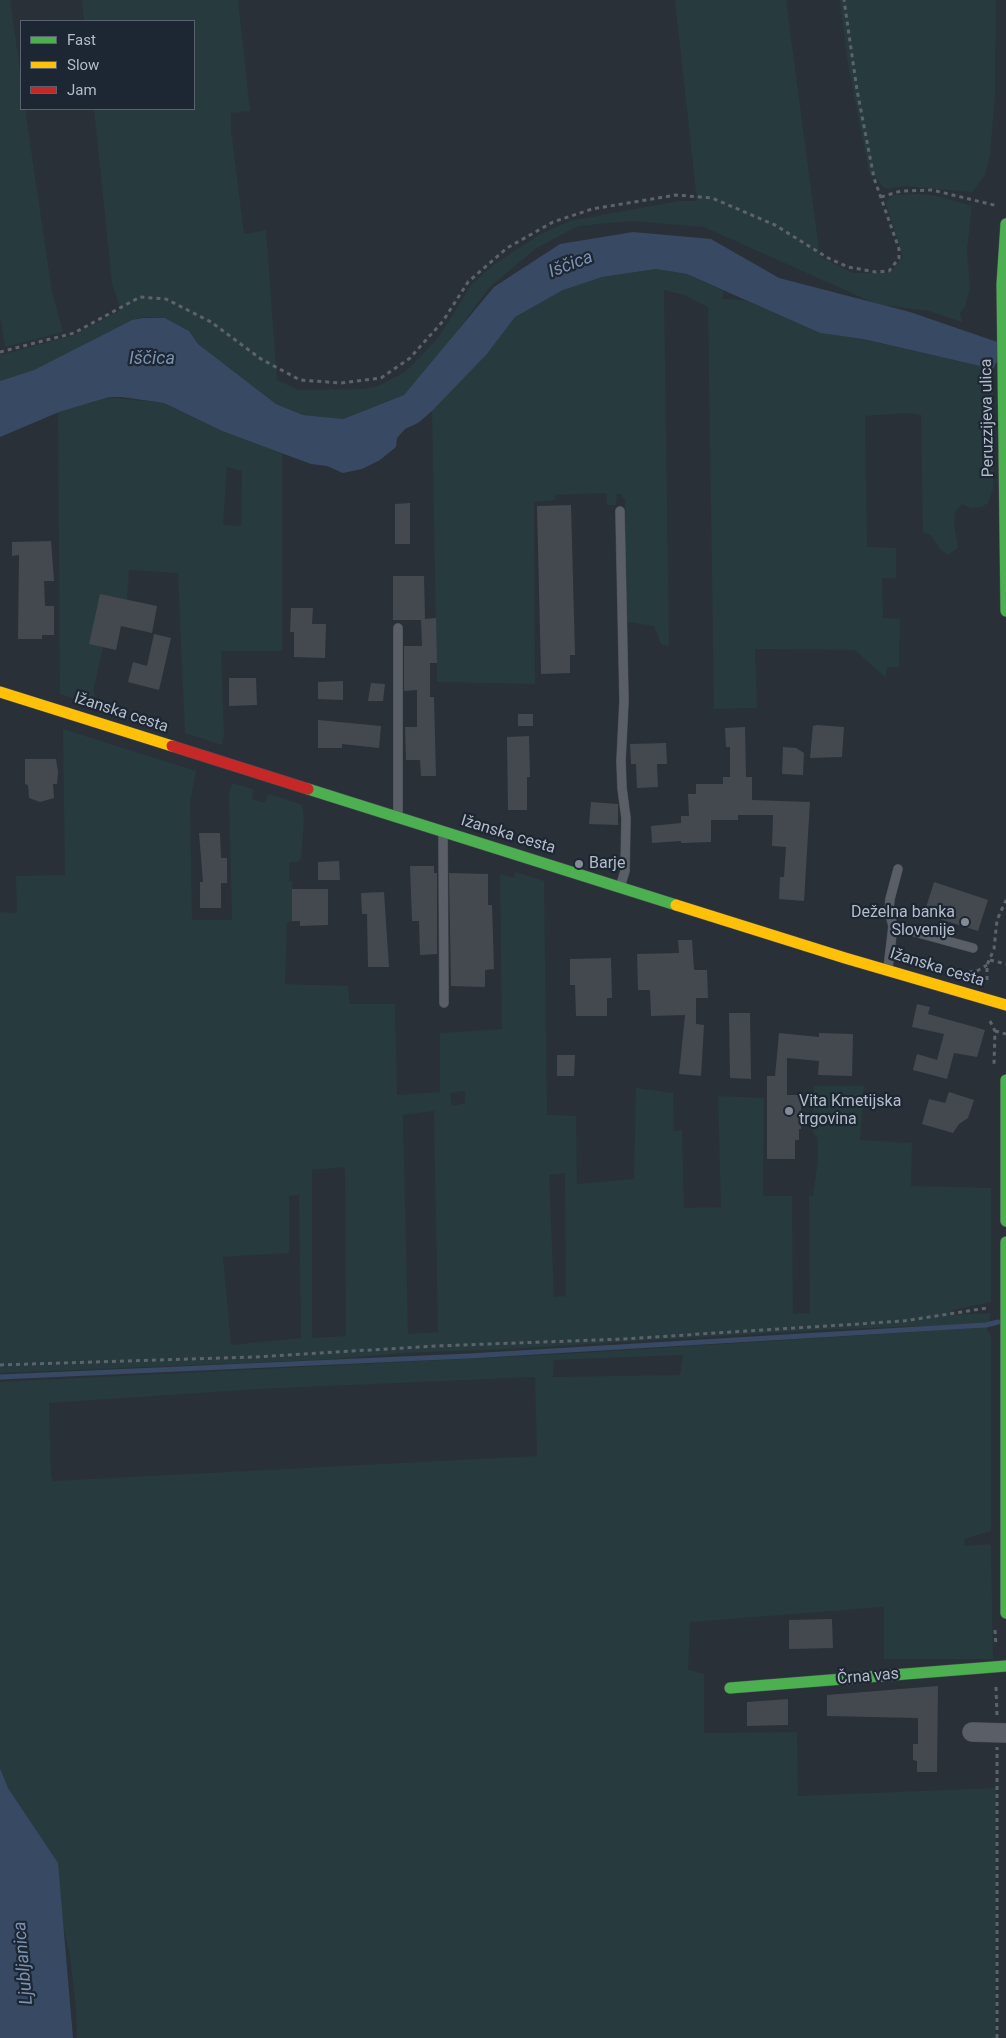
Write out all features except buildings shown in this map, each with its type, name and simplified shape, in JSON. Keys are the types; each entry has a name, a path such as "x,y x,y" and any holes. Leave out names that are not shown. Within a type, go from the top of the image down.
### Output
{"street":[{"name":"Peruzzijeva ulica","path":"1006,224 1002,284 1006,611"},
{"name":"Ižanska cesta","path":"0,692 620,887 1006,1005"},
{"path":"1006,1080 1006,1221"},
{"path":"1006,1242 1006,1613"},
{"name":"Črna vas","path":"730,1688 1006,1666"},
{"path":"972,1732 1006,1733"}],"lane":[{"path":"620,511 624,701 621,761 626,818 625,871 620,887"},
{"path":"398,628 398,817"},
{"path":"444,832 444,1003"},
{"path":"888,970 893,926 889,911 890,898 898,869"},
{"path":"893,926 973,948"}],"path":[{"path":"0,352 74,333 140,297 166,299 211,322 261,359 300,380 341,383 381,378 410,358 443,321 468,282 507,248 553,222 592,209 676,195 712,198 775,225 828,258 848,267 876,272 889,271 899,258 898,249 874,178 857,90 844,0"},
{"path":"881,197 901,191 932,190 1006,208"},
{"path":"987,973 987,965 994,950 997,920 1006,900"},
{"path":"990,960 1006,964"},
{"path":"996,1031 1006,1034"},
{"path":"0,1365 254,1357 436,1346 623,1339 904,1321 993,1307"}],"green space":[{"path":"0,0 10,0 20,70 20,110 25,110 52,292 63,332 5,347 0,317"},
{"path":"82,0 238,0 250,111 231,113 231,129 244,234 266,230 277,380 299,390 376,387 405,372 438,338 472,284 496,263 539,235 569,221 679,201 697,201 675,0 786,0 820,257 853,273 890,273 903,257 886,203 889,198 895,195 918,194 938,196 972,206 967,250 970,288 965,307 960,313 962,322 929,311 876,304 704,227 632,221 578,226 535,249 489,288 438,357 404,395 343,419 303,415 276,404 198,344 189,331 165,318 144,317 132,320 34,370 0,381 0,355 72,336 121,310 112,283 94,110 195,110 195,20 84,20"},
{"path":"840,0 996,0 995,95 990,155 985,175 972,192 903,186 889,189 883,187 875,176 870,176 848,64"},
{"path":"656,269 687,274 724,291 722,299 745,300 820,333 857,338 993,369 993,489 988,503 982,507 971,508 962,504 955,512 954,523 958,548 948,555 939,548 931,535 923,532 921,415 908,413 865,416 867,547 896,548 896,578 882,578 883,618 900,619 899,667 887,667 886,678 855,650 755,649 757,708 714,709 708,307 684,295 664,290 669,646 661,644 654,626 627,622 625,498 622,497 622,494 617,494 616,505 607,505 606,493 555,495 555,500 534,502 535,684 437,682 432,411 487,354 515,317 570,286 602,277"},
{"path":"109,397 164,403 217,429 282,453 282,651 221,651 224,733 222,745 185,733 178,573 129,570 127,600 89,644 103,647 94,688 95,705 60,694 58,412","holes":["227,467 242,471 241,526 223,525"]},
{"path":"63,729 196,771 190,803 192,920 232,920 229,796 232,783 253,789 252,799 264,803 269,794 302,805 304,821 301,859 297,862 289,862 289,881 292,881 292,921 287,922 285,984 348,986 350,1004 395,1004 397,1095 440,1092 440,1033 502,1029 500,874 514,878 515,872 544,881 547,1115 576,1116 577,1184 634,1179 636,1088 673,1093 674,1131 682,1130 684,1208 721,1207 718,1096 764,1098 763,1196 792,1196 793,1314 810,1313 809,1196 813,1196 818,1159 818,1138 813,1133 814,1086 864,1086 860,1140 912,1143 911,1186 991,1188 991,1302 952,1310 952,1315 991,1313 987,1330 991,1336 991,1531 964,1539 965,1546 991,1544 993,1659 884,1659 884,1607 690,1622 688,1670 704,1674 704,1733 797,1732 798,1796 996,1788 995,2038 77,2038 70,1956 62,1920 30,1821 8,1788 0,1768 0,1382 564,1354 977,1328 975,1324 818,1330 507,1349 404,1353 318,1360 0,1373 0,912 17,913 16,876 65,875","holes":["465,1091 465,1103 452,1106 450,1093","434,1111 438,1332 408,1334 403,1115","345,1167 346,1336 312,1338 312,1170","565,1173 566,1296 554,1297 549,1175","299,1195 301,1338 231,1345 223,1257 289,1253 289,1196","683,1355 680,1375 553,1377 554,1360","535,1377 537,1456 53,1481 51,1477 49,1403 259,1389"]}],"water":[{"name":"Iščica","path":"633,232 711,239 779,278 910,312 1006,345 993,369 863,339 820,333 687,274 656,269 602,277 563,290 515,317 487,354 432,411 418,423 405,429 397,438 396,447 380,460 362,469 343,473 327,466 311,464 222,431 164,403 122,397 109,397 59,412 0,437 0,381 34,370 132,320 143,318 165,318 189,331 198,344 276,404 303,415 343,419 404,395 494,287 560,244"},
{"name":"Ljubljanica","path":"0,1768 8,1788 58,1863 73,2038 0,2038"}],"waterway":[{"path":"0,1377 469,1356 986,1325 998,1322"}],"traffic: fast":[{"path":"1006,224 1002,284 1006,611"},
{"path":"308,789 676,905"},
{"path":"1006,1080 1006,1221"},
{"path":"1006,1242 1006,1613"},
{"path":"730,1688 1006,1666"}],"traffic: slow":[{"path":"0,692 172,746"},
{"path":"676,905 845,958 1006,1005"}],"traffic: jam":[{"path":"172,746 308,789"}],"place":[{"name":"Barje","path":"579,864"},
{"name":"Deželna banka Slovenije","path":"965,922"},
{"name":"Vita Kmetijska trgovina","path":"789,1111"}]}
